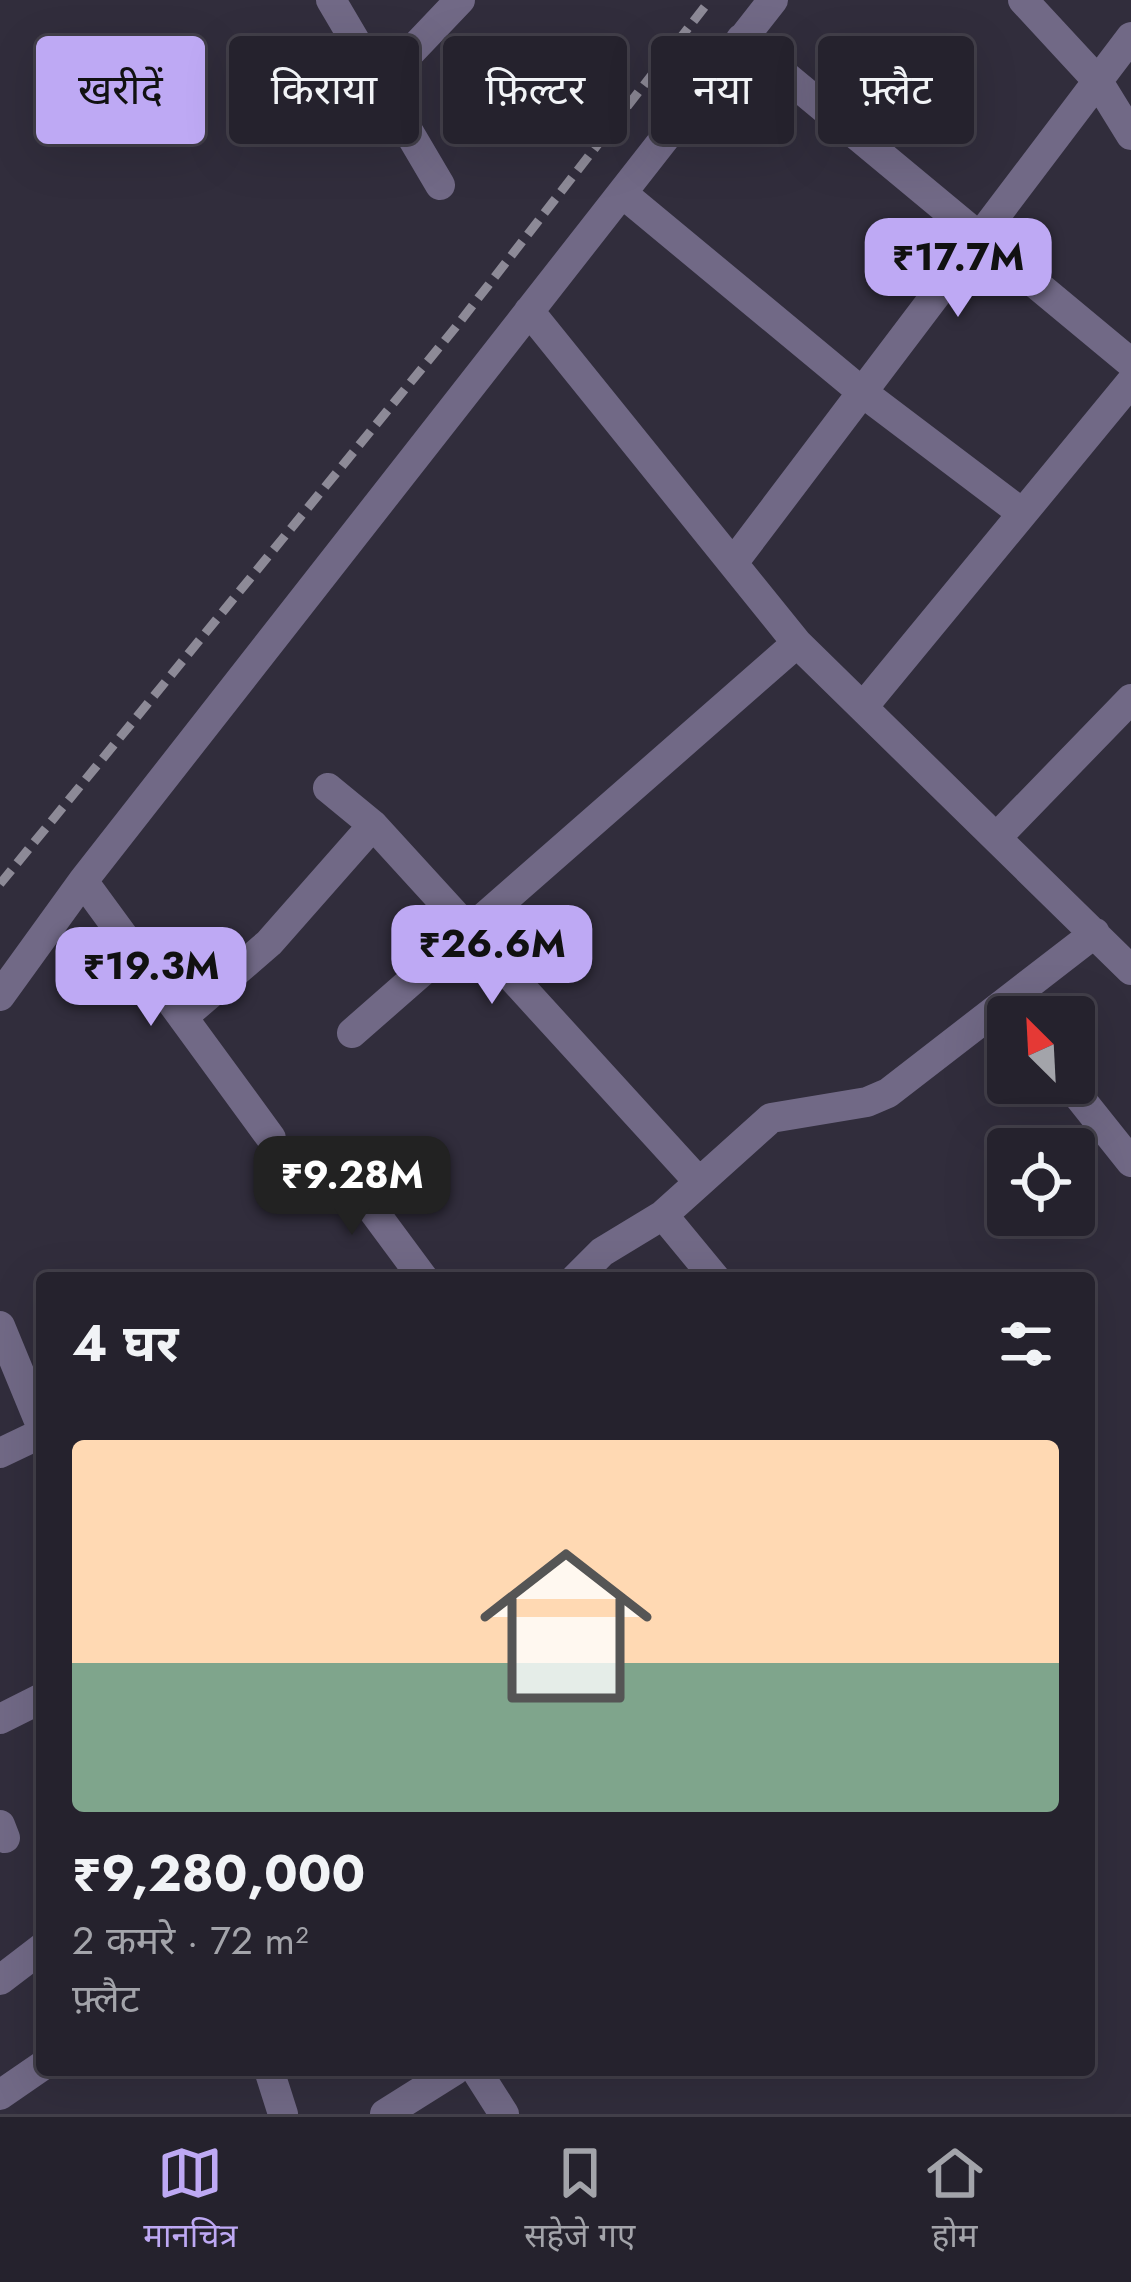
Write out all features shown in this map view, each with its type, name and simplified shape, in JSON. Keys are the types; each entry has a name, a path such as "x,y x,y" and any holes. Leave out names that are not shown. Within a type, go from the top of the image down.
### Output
{"street":[{"path":"331,0 352,36"},
{"path":"419,43 460,0"},
{"path":"743,36 773,0"},
{"path":"1023,0 1097,80 1131,135"},
{"path":"733,563 1131,37"},
{"path":"794,82 1131,363"},
{"path":"416,144 440,185"},
{"path":"0,996 83,881 660,144"},
{"path":"622,193 862,392 1022,513"},
{"path":"530,310 797,643 1131,970"},
{"path":"862,706 1131,382"},
{"path":"352,1033 465,929 797,643"},
{"path":"997,837 1128,707"},
{"path":"328,788 373,825 699,1182"},
{"path":"183,1017 269,943 373,825"},
{"path":"83,881 272,1138"},
{"path":"1026,996 1095,933"},
{"path":"582,1272 602,1252 663,1215 771,1118 867,1102 889,1093 987,1027"},
{"path":"1085,1104 1131,1162"},
{"path":"335,1160 419,1272"},
{"path":"663,1215 711,1272"},
{"path":"0,1326 36,1416"},
{"path":"0,1453 36,1434"},
{"path":"0,1720 36,1701"},
{"path":"0,1980 36,1953"},
{"path":"0,2095 36,2070"},
{"path":"271,2076 283,2114"},
{"path":"385,2114 445,2076"},
{"path":"480,2076 504,2114"}],"railway":[{"path":"0,884 455,328 710,0"}]}
